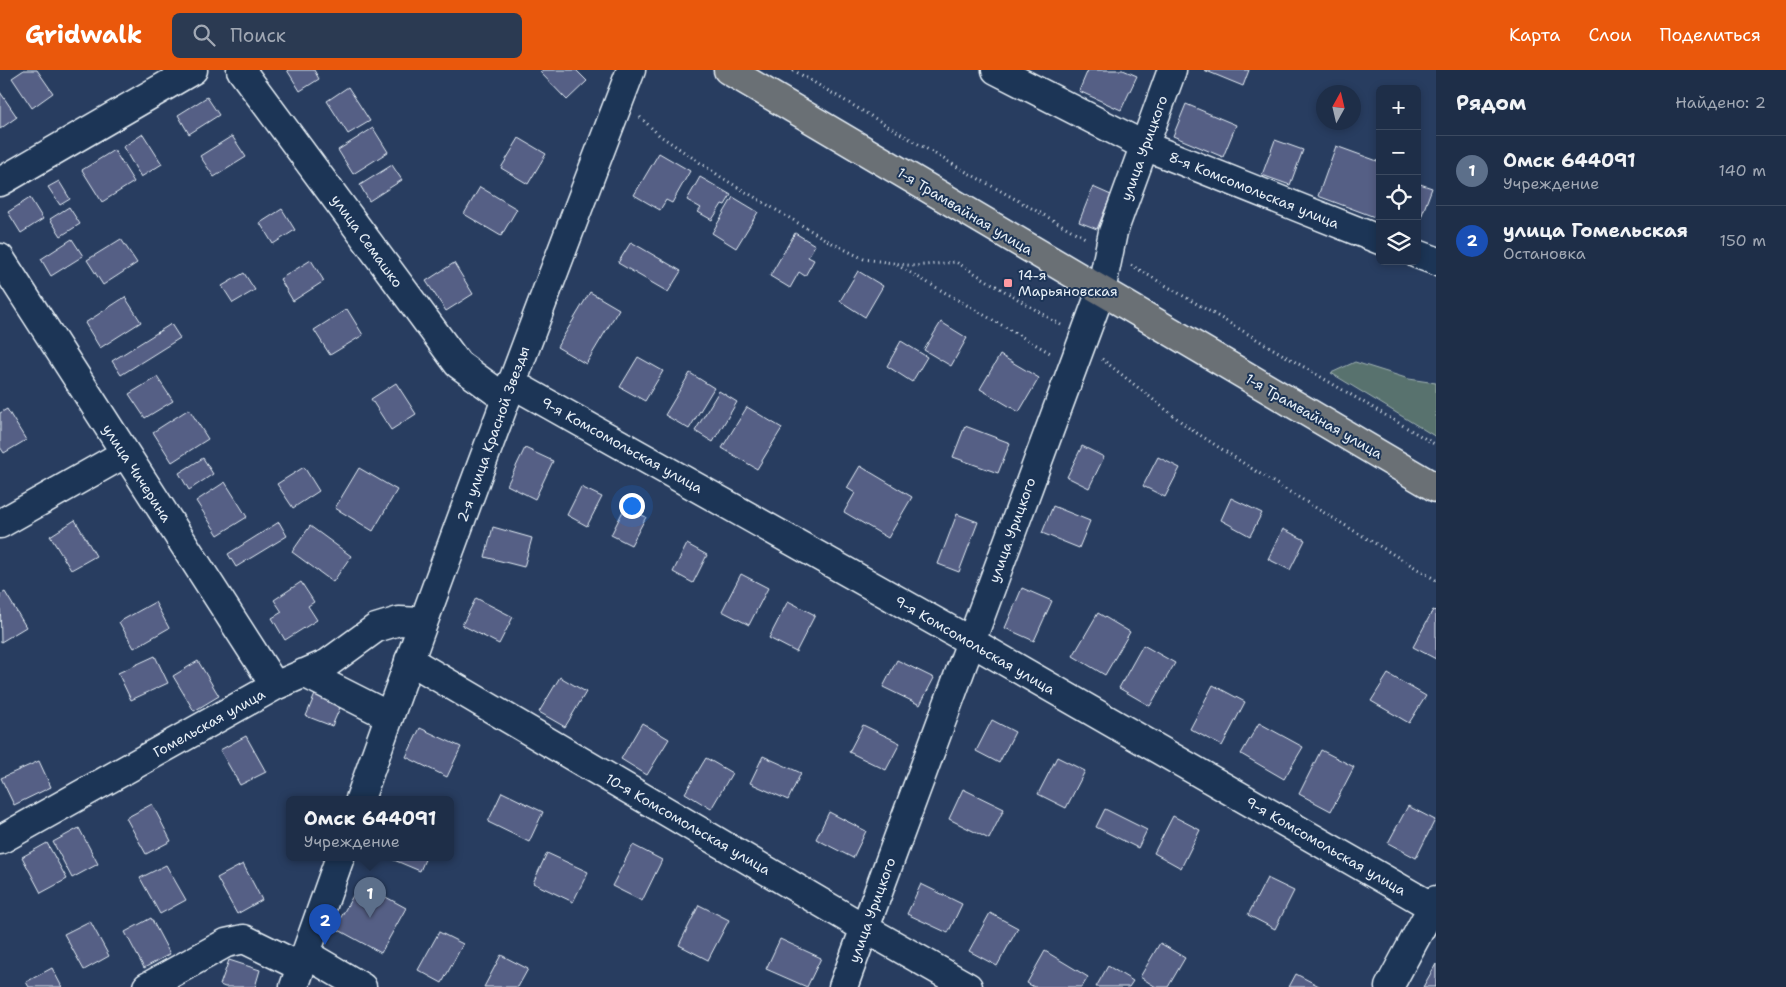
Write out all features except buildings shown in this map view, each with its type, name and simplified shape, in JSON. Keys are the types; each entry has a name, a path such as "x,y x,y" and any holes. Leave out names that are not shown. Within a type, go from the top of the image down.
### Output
{"main road":[{"name":"1-я Трамвайная улица","path":"728,70 1436,488"}],"street":[{"path":"0,182 193,70"},
{"name":"улица Семашко","path":"241,70 458,364 508,391"},
{"name":"2-я улица Красной Звезды","path":"361,796 408,660 508,391 631,70"},
{"name":"8-я Комсомольская улица","path":"996,70 1145,146 1376,238"},
{"name":"улица Урицкого","path":"843,987 1101,291 1113,232 1172,70"},
{"path":"1421,255 1436,261"},
{"name":"улица Чичерина","path":"0,258 274,686"},
{"name":"9-я Комсомольская улица","path":"508,391 970,641 1435,905"},
{"path":"0,524 124,454"},
{"name":"Гомельская улица","path":"0,840 274,686 328,662 376,628 399,621 423,622"},
{"name":"10-я Комсомольская улица","path":"408,660 968,987"},
{"path":"304,674 389,716"},
{"path":"300,969 339,861"},
{"path":"1389,987 1435,905"},
{"path":"147,987 226,943 244,939 300,969 362,987"}],"path":[{"path":"620,98 659,135 724,179 830,242 864,259 914,266 956,262 1069,329 1082,342 1189,428 1436,580"},
{"path":"894,263 1054,355"}],"green space":[{"path":"1355,362 1409,379 1436,383 1436,437 1331,373"}],"place":[{"name":"14-я Марьяновская","path":"1008,283"},
{"name":"Омск 644091","path":"370,918"},
{"name":"улица Гомельская","path":"325,945"}]}
